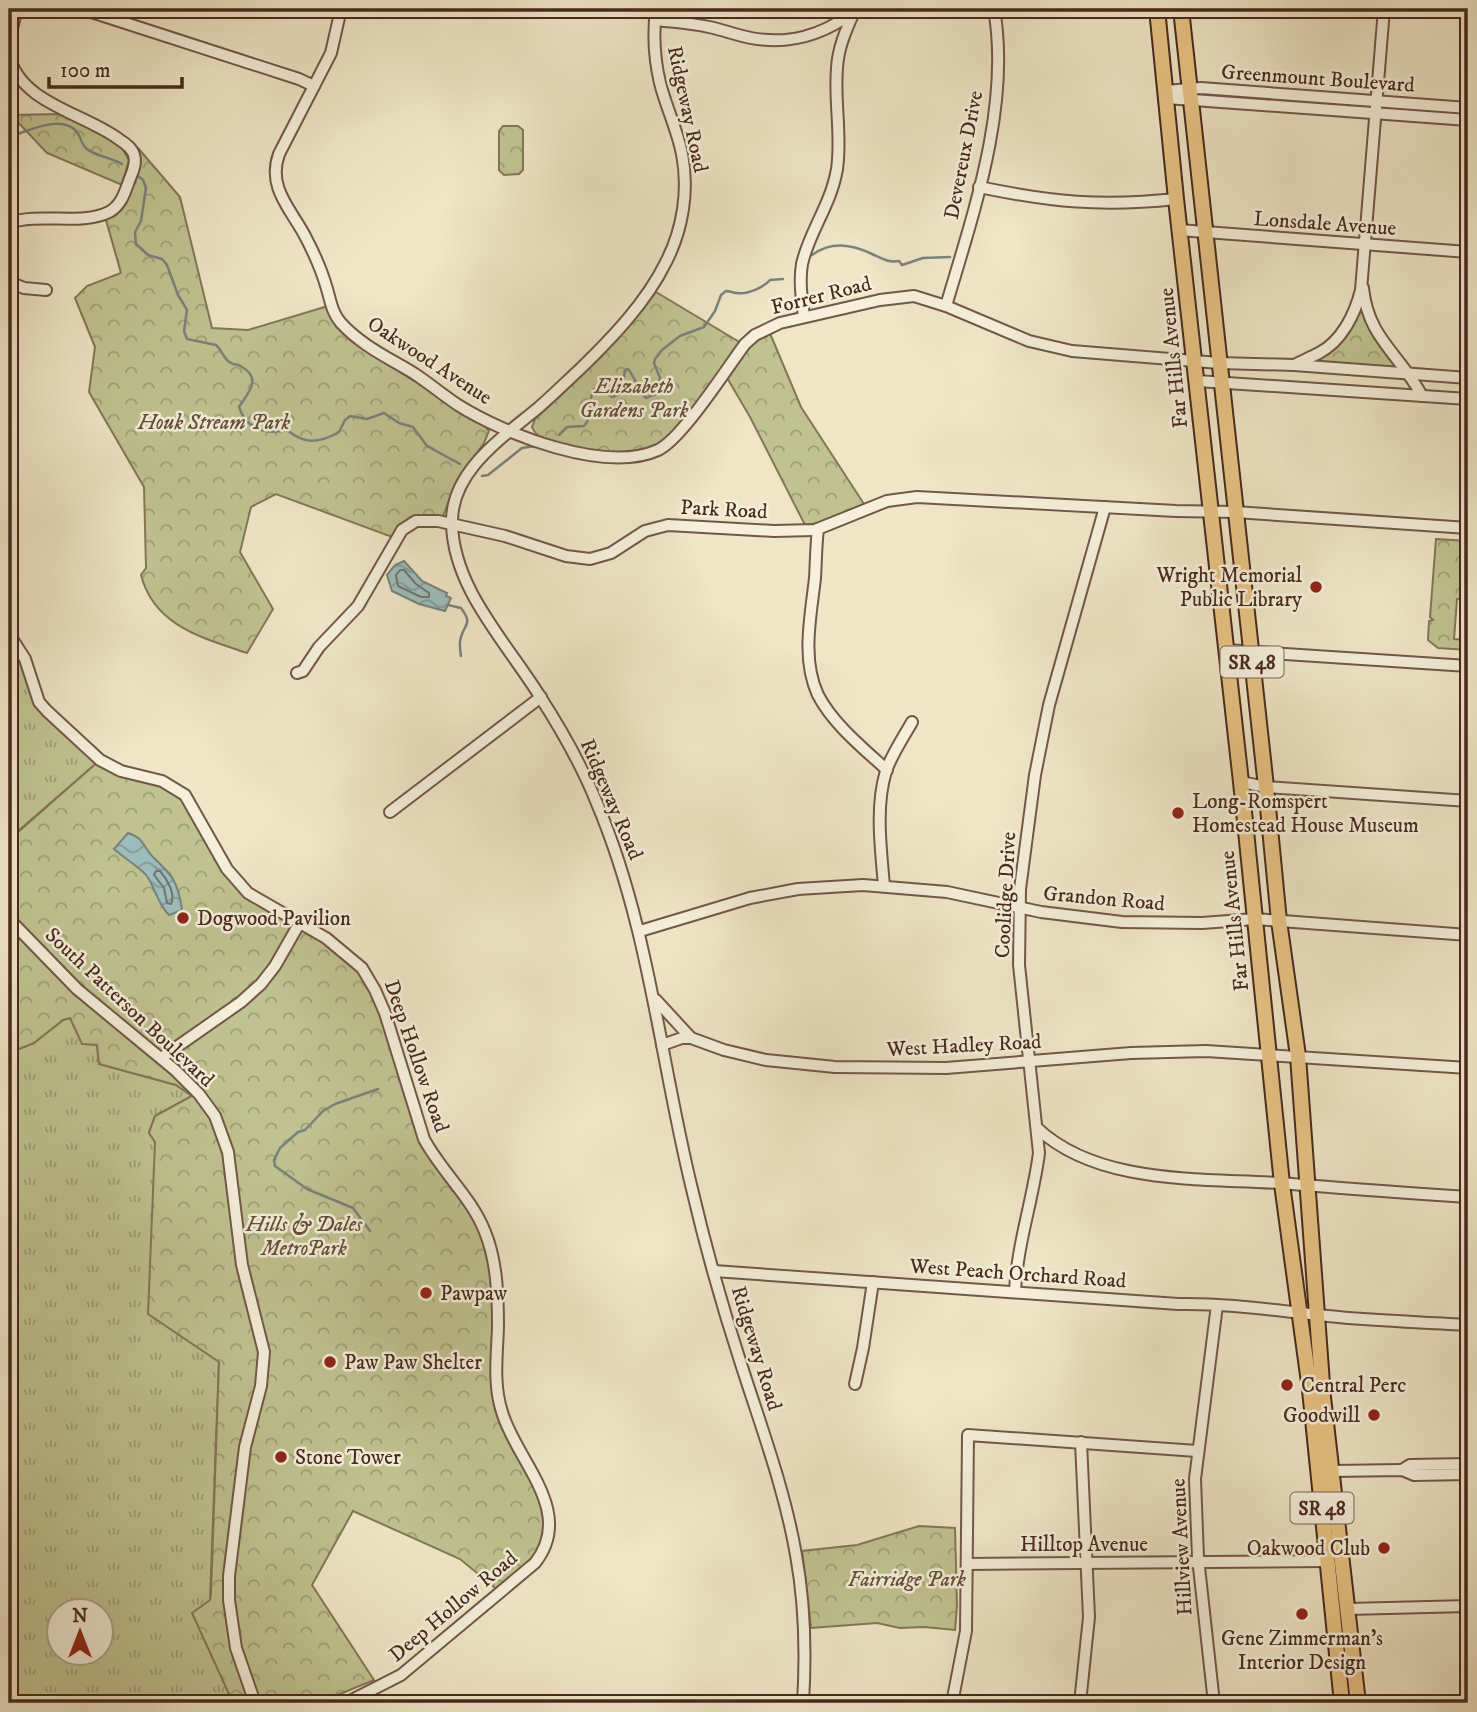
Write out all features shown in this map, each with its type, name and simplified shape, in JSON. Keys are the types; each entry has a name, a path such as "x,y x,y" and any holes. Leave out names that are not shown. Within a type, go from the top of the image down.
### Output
{"main road":[{"name":"Far Hills Avenue","path":"1157,9 1282,1184 1310,1390 1342,1703"},
{"name":"SR 48","path":"1181,9 1279,921 1298,1056 1324,1315 1323,1396 1358,1703"}],"street":[{"path":"9,40 17,9"},
{"path":"82,9 314,86"},
{"name":"Oakwood Avenue","path":"341,9 334,44 279,154 276,182 281,198 308,242 328,290 334,313 356,337 458,405 508,430"},
{"name":"Devereux Drive","path":"946,306 990,137 996,89 995,9"},
{"path":"1384,9 1363,281 1367,309 1377,334 1410,374 1422,396"},
{"path":"656,15 748,38 782,41 818,33 855,10"},
{"path":"804,317 800,288 803,262 823,215 837,171 840,126 837,65 840,48 855,10"},
{"name":"Ridgeway Road","path":"656,15 656,61 681,148 684,169 684,202 675,243 656,281 602,346 550,397 490,447 466,477 458,492 452,524 463,574 480,606 541,697 580,766 621,866 640,931 682,1149 714,1271 793,1535 804,1626 803,1703"},
{"path":"9,55 17,75 33,92 116,137 132,150 135,162 122,198 112,210 94,216 31,219 9,223"},
{"name":"Greenmount Boulevard","path":"1166,94 1189,93 1377,108 1468,120"},
{"name":"Greenmount Boulevard","path":"1377,108 1468,108"},
{"path":"979,187 1022,197 1078,204 1176,199"},
{"name":"Lonsdale Avenue","path":"1179,230 1468,253"},
{"path":"1294,365 1318,354 1338,337 1353,313 1363,281"},
{"path":"9,282 24,288 46,290"},
{"name":"Forrer Road","path":"508,430 580,454 635,456 658,450 677,435 745,344 768,327 901,296 924,298 1019,338 1049,347 1194,360"},
{"path":"1194,360 1468,378"},
{"path":"1197,381 1468,399"},
{"name":"Park Road","path":"296,673 303,671 319,647 358,606 390,549 408,524 422,520 452,524 566,556 590,559 611,553 645,531 668,525 774,531 818,529 871,506 909,497 1235,512 1468,528"},
{"name":"Coolidge Drive","path":"1015,1292 1020,1244 1036,1178 1038,1157 1019,965 1019,908 1029,819 1049,705 1105,508"},
{"path":"818,529 809,636 809,662 814,684 826,708 887,770"},
{"name":"Deep Hollow Road","path":"9,634 25,659 39,702 47,711 100,760 121,771 162,781 185,795 237,882 261,902 326,938 368,976 379,998 400,1058 424,1139 485,1232 496,1282 498,1398 508,1430 543,1495 550,1530 542,1554 507,1587 401,1675 346,1703"},
{"path":"1226,650 1468,666"},
{"path":"390,812 541,697"},
{"path":"884,886 880,816 887,770 912,722"},
{"path":"1241,782 1266,787 1468,801"},
{"name":"Grandon Road","path":"640,931 713,907 766,894 831,886 884,886 947,892 1077,918 1122,922 1202,923 1255,919 1468,935"},
{"name":"South Patterson Boulevard","path":"9,919 77,989 161,1058 199,1094 222,1131 232,1169 242,1265 264,1352 261,1386 245,1447 229,1576 233,1635 254,1703"},
{"path":"161,1058 241,1002 261,984 275,966 299,924"},
{"name":"West Hadley Road","path":"654,996 661,1008 691,1038 745,1056 835,1067 946,1068 1164,1051 1298,1056 1468,1069"},
{"path":"662,1045 682,1038 691,1038"},
{"path":"1037,1128 1067,1150 1105,1164 1148,1173 1468,1197"},
{"path":"1038,1157 1055,1150 1067,1150"},
{"name":"West Peach Orchard Road","path":"714,1271 1468,1325"},
{"path":"855,1384 873,1282"},
{"name":"Hillview Avenue","path":"1214,1703 1195,1499 1197,1451 1217,1305"},
{"path":"952,1703 966,1631 968,1435 1197,1451"},
{"path":"1080,1703 1089,1617 1081,1442"},
{"path":"1402,1470 1410,1465 1468,1464"},
{"path":"1332,1471 1402,1470 1414,1475 1468,1474"},
{"name":"Hilltop Avenue","path":"967,1564 1327,1561"},
{"path":"1348,1609 1468,1606"}],"green space":[{"path":"64,114 122,148 129,160 122,185 47,153 11,115"},
{"path":"503,126 518,126 523,130 523,170 519,174 504,175 499,170 499,131"},
{"name":"Houk Stream Park","path":"138,148 180,197 212,328 248,330 328,306 365,350 484,425 489,431 484,443 456,482 444,514 441,517 425,516 392,537 276,494 251,507 240,552 273,609 247,653 182,628 157,607 147,592 141,575 146,568 144,487 89,392 95,347 75,298 87,286 121,273 106,220 130,187 137,166"},
{"name":"Elizabeth Gardens Park","path":"656,292 741,343 688,416 666,441 657,447 639,452 581,451 555,444 539,436 532,427 535,419 602,356"},
{"path":"1359,297 1370,319 1411,374 1308,367 1327,347"},
{"path":"769,331 801,407 864,504 826,522 805,525 726,376 750,346"},
{"path":"1436,539 1468,541 1468,599 1457,599 1454,639 1468,640 1468,650 1438,648 1428,640 1429,621 1433,620 1430,617"},
{"path":"9,634 39,702 100,760 9,839"},
{"name":"Hills & Dales MetroPark","path":"100,760 174,786 237,882 308,929 368,976 417,1121 465,1199 491,1251 498,1398 543,1495 547,1542 500,1592 460,1559 353,1511 312,1585 374,1680 318,1703 269,1703 264,1700 233,1703 192,1613 210,1600 211,1593 219,1362 148,1314 155,1142 149,1133 155,1116 192,1096 176,1085 99,1064 97,1045 82,1044 70,1018 63,1020 34,1043 9,1053 9,840"},
{"path":"70,1018 97,1045 99,1064 176,1085 192,1096 155,1116 149,1132 155,1142 219,1362 210,1600 233,1703 9,1703 9,1053 34,1043 63,1020"},
{"name":"Fairridge Park","path":"919,1526 955,1528 955,1630 900,1628 877,1623 811,1628 802,1551 857,1545"}],"water":[{"path":"404,561 422,581 447,593 446,596 451,598 445,611 419,604 392,591 387,575 395,565"},
{"path":"128,833 140,840 169,874 176,885 182,910 169,915 146,875 114,849"}],"waterway":[{"path":"9,137 43,126 61,124 76,131 83,145 90,151 122,164"},
{"path":"138,176 146,188 141,221 135,232 136,244 148,255 162,259 167,265 178,295 187,310 184,331 187,339 216,345 229,362 242,367 252,376 249,392 239,407 246,421 264,431 287,430 299,438 312,441 339,432 350,416 367,419 384,413 399,423 413,427 427,446 460,464"},
{"path":"812,255 826,248 841,246 856,248 888,261 899,261 902,265 923,258 950,257"},
{"path":"559,435 567,427 584,426 589,417 594,389 600,388 612,397 620,393 625,370 628,369 646,398 656,394 660,378 655,359 680,336 704,327 715,311 721,295 726,291 746,293 760,288 770,280 783,279"},
{"path":"482,476 488,475 522,448 535,446"},
{"path":"448,605 461,608 467,617 460,641 461,656"},
{"path":"370,1231 353,1208 307,1189 275,1166 274,1160 280,1148 298,1132 305,1130 323,1111 378,1089"}],"place":[{"name":"Wright Memorial Public Library","path":"1316,587"},
{"name":"Long-Romspert Homestead House Museum","path":"1178,813"},
{"name":"Dogwood Pavilion","path":"183,918"},
{"name":"Pawpaw","path":"426,1293"},
{"name":"Paw Paw Shelter","path":"330,1362"},
{"name":"Central Perc","path":"1287,1385"},
{"name":"Goodwill","path":"1374,1415"},
{"name":"Stone Tower","path":"281,1457"},
{"name":"Oakwood Club","path":"1384,1548"},
{"name":"Gene Zimmerman's Interior Design","path":"1302,1614"}]}
